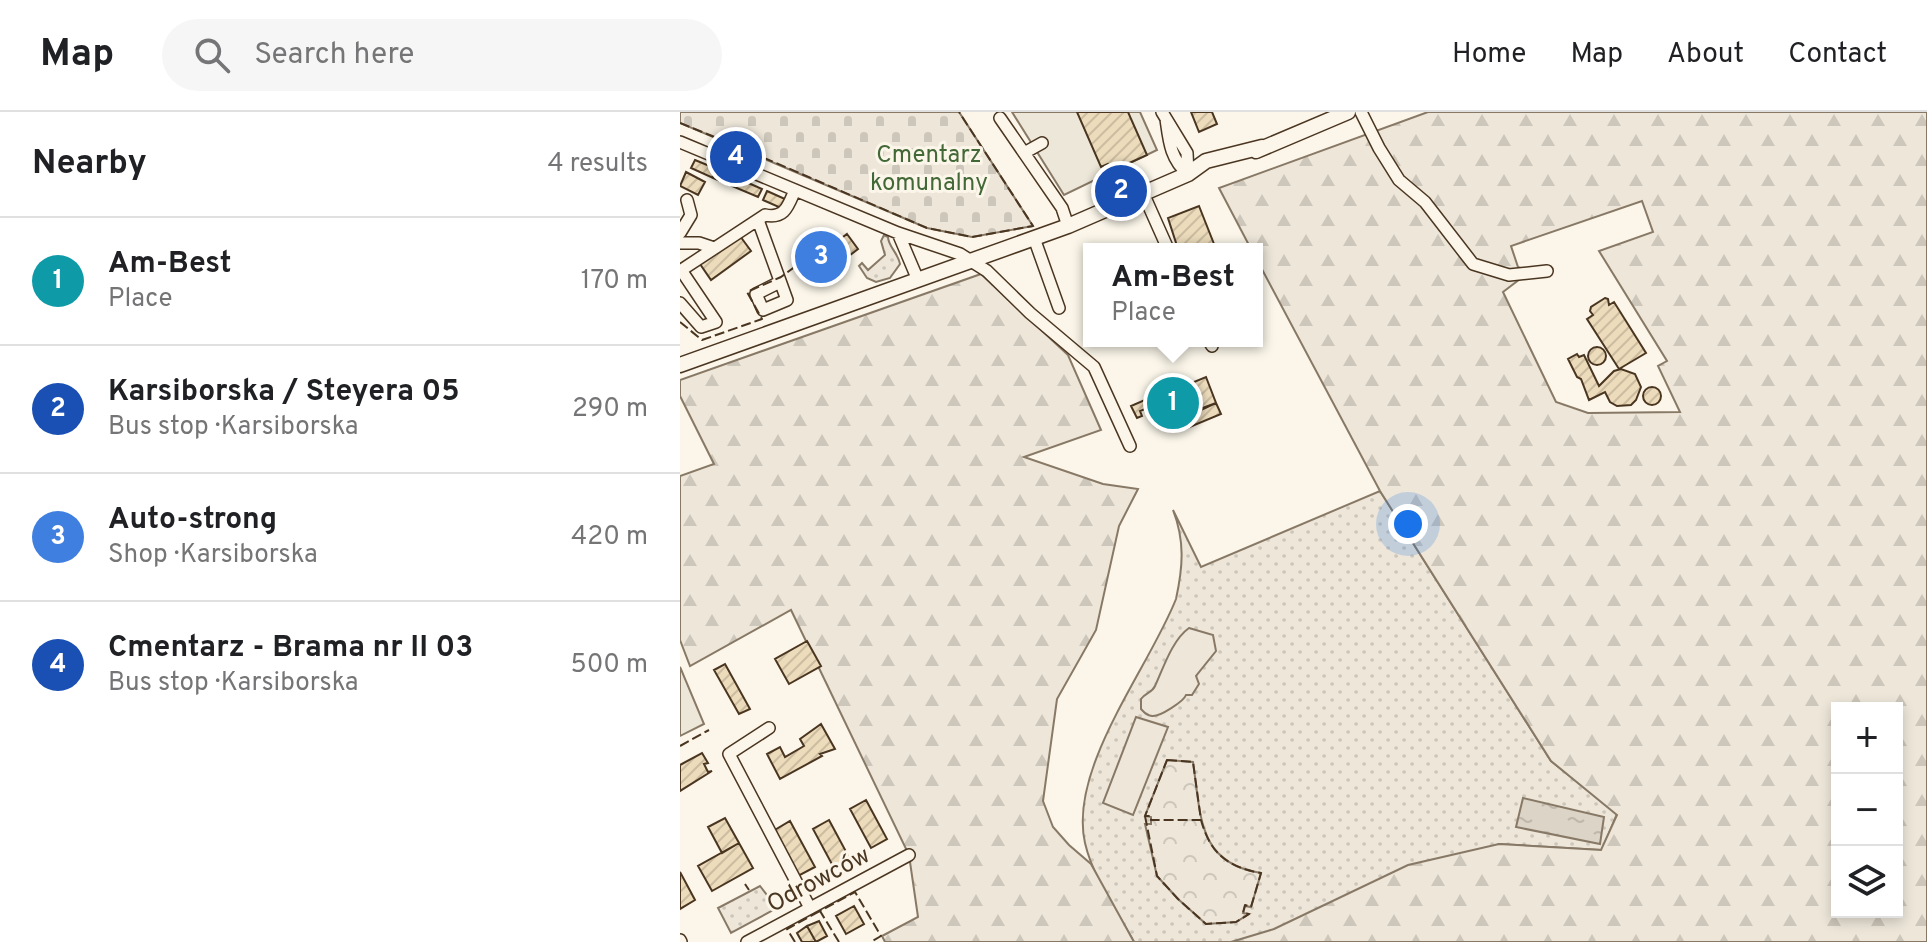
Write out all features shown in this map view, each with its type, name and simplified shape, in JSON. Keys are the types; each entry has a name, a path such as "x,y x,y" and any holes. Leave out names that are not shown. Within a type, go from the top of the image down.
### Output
{"main road":[{"path":"680,365 1068,226 1188,174 1210,171 1348,112"}],"street":[{"path":"1361,112 1399,180 1425,202 1473,264 1509,275 1547,271"},
{"path":"1164,115 1171,149 1178,165 1188,174"},
{"path":"1000,118 1062,208 1068,226"},
{"path":"680,142 898,233 960,254 987,271 1030,313 1094,367 1130,446"},
{"path":"1024,153 1042,143"},
{"path":"680,303 701,327 716,322 681,271 765,215 776,217 785,212 795,190"},
{"path":"1143,193 1165,243"},
{"path":"680,233 691,215 687,200"},
{"path":"758,220 791,304 763,310 756,294 780,282"},
{"path":"898,233 918,280"},
{"path":"1034,238 1059,308"},
{"path":"680,243 699,243 714,248"},
{"path":"909,259 925,243"},
{"path":"769,728 729,754 810,908"},
{"name":"Odrowców","path":"747,942 909,855"}],"green space":[{"name":"Cmentarz komunalny","path":"680,112 959,112 1033,226 972,237 927,228 680,123"},
{"path":"1428,112 1927,112 1927,942 1231,942 1274,929 1408,865 1499,844 1601,850 1617,815 1551,761 1380,491 1263,271 1263,243 1248,243 1219,188","holes":["1642,201 1653,232 1599,251 1667,361 1658,366 1680,412 1588,413 1556,402 1503,292 1527,271 1518,267 1511,246"]},
{"path":"884,235 888,237 900,264 890,278 876,282 867,278 859,266 862,263 868,270 885,255 881,241"},
{"path":"981,274 1068,355 1101,430 1024,457 1103,484 1138,489 1119,526 1096,630 1057,699 1043,801 1053,827 1091,864 1134,942 885,942 882,936 918,917 909,855 791,610 690,666 680,640 680,476 714,464 680,396 680,380"},
{"path":"1380,491 1551,761 1617,814 1602,850 1499,844 1260,942 1134,942 1094,869 1085,843 1083,814 1088,783 1099,751 1176,599 1182,554 1180,532 1173,510 1201,567"},
{"path":"1189,628 1213,635 1216,651 1196,676 1199,684 1192,695 1186,695 1160,714 1147,714 1141,709 1141,699 1154,688 1173,647"},
{"path":"1136,717 1168,727 1133,815 1103,803"},
{"path":"1167,760 1193,762 1201,818 1213,847 1224,859 1240,868 1261,873 1251,907 1245,906 1243,913 1249,914 1236,922 1206,924 1157,876 1145,824 1151,824 1151,817 1145,816"},
{"path":"760,886 777,908 731,933 718,908"}],"shaded area":[{"path":"1012,112 1140,112 1157,150 1064,195"},
{"path":"680,667 704,724 680,736"}],"water":[{"path":"1523,798 1604,817 1600,844 1516,827"}],"building":[{"path":"1077,112 1128,112 1147,155 1116,169 1108,164 1101,167"},
{"path":"1191,112 1212,112 1217,124 1199,132"},
{"path":"695,160 717,169 713,178 691,168"},
{"path":"717,169 762,189 758,197 713,178"},
{"path":"686,172 705,182 698,195 680,186"},
{"path":"767,191 785,199 781,208 763,200"},
{"path":"1199,206 1214,243 1176,243 1168,218"},
{"path":"847,234 858,249 819,279 807,264"},
{"path":"740,236 751,251 711,280 700,264"},
{"path":"1605,298 1609,305 1614,302 1646,353 1619,369 1587,319 1593,315 1591,307"},
{"path":"1593,347 1601,347 1606,356 1604,363 1593,365 1588,360 1588,352"},
{"path":"1577,354 1579,357 1584,355 1599,386 1614,371 1621,369 1635,374 1641,387 1636,400 1631,405 1617,406 1610,402 1605,392 1589,400 1581,379 1568,359"},
{"path":"1206,377 1216,403 1200,409 1189,384"},
{"path":"1189,383 1200,411 1159,428 1147,399"},
{"path":"1648,387 1656,387 1661,396 1659,403 1648,405 1643,400 1643,392"},
{"path":"1147,399 1150,407 1140,411 1142,416 1137,418 1131,406"},
{"path":"1216,403 1221,414 1185,429 1181,419"},
{"path":"807,641 821,666 789,684 775,659"},
{"path":"725,664 750,709 739,714 714,670"},
{"path":"821,724 835,749 820,754 822,756 780,779 767,754 780,747 785,757 804,746 800,739"},
{"path":"702,753 708,763 704,764 708,772 712,771 680,791 680,765"},
{"path":"866,800 887,839 871,848 850,809"},
{"path":"725,818 739,843 722,853 708,827"},
{"path":"829,820 850,859 834,868 813,829"},
{"path":"790,821 815,867 798,876 773,831"},
{"path":"739,843 753,868 712,891 698,866"},
{"path":"680,872 695,900 680,909"},
{"path":"854,906 864,924 846,934 836,916"},
{"path":"819,921 827,936 816,942 807,926"},
{"path":"807,926 816,942 802,942 797,933"}],"fence":[{"path":"725,141 927,228 972,237 1033,226 959,112"},
{"path":"680,123 717,138"},
{"path":"680,322 702,340 762,319 747,292 781,277 796,266 803,267"},
{"path":"680,746 709,730"},
{"path":"1167,760 1193,762 1201,820 1151,820 1151,816 1145,816 1167,760"},
{"path":"1145,816 1157,876 1206,924 1236,922 1249,914 1243,913 1245,905 1251,907 1261,873 1239,867 1222,857 1209,841 1201,820"},
{"path":"745,884 749,890"},
{"path":"839,942 820,911 855,892 881,936 871,942"},
{"path":"795,942 787,929 820,911"}],"place":[{"name":"Cmentarz - Brama nr II 03","path":"736,157"},
{"name":"Karsiborska / Steyera 05","path":"1121,191"},
{"name":"Auto-strong","path":"821,257"},
{"name":"Am-Best","path":"1173,403"}]}
